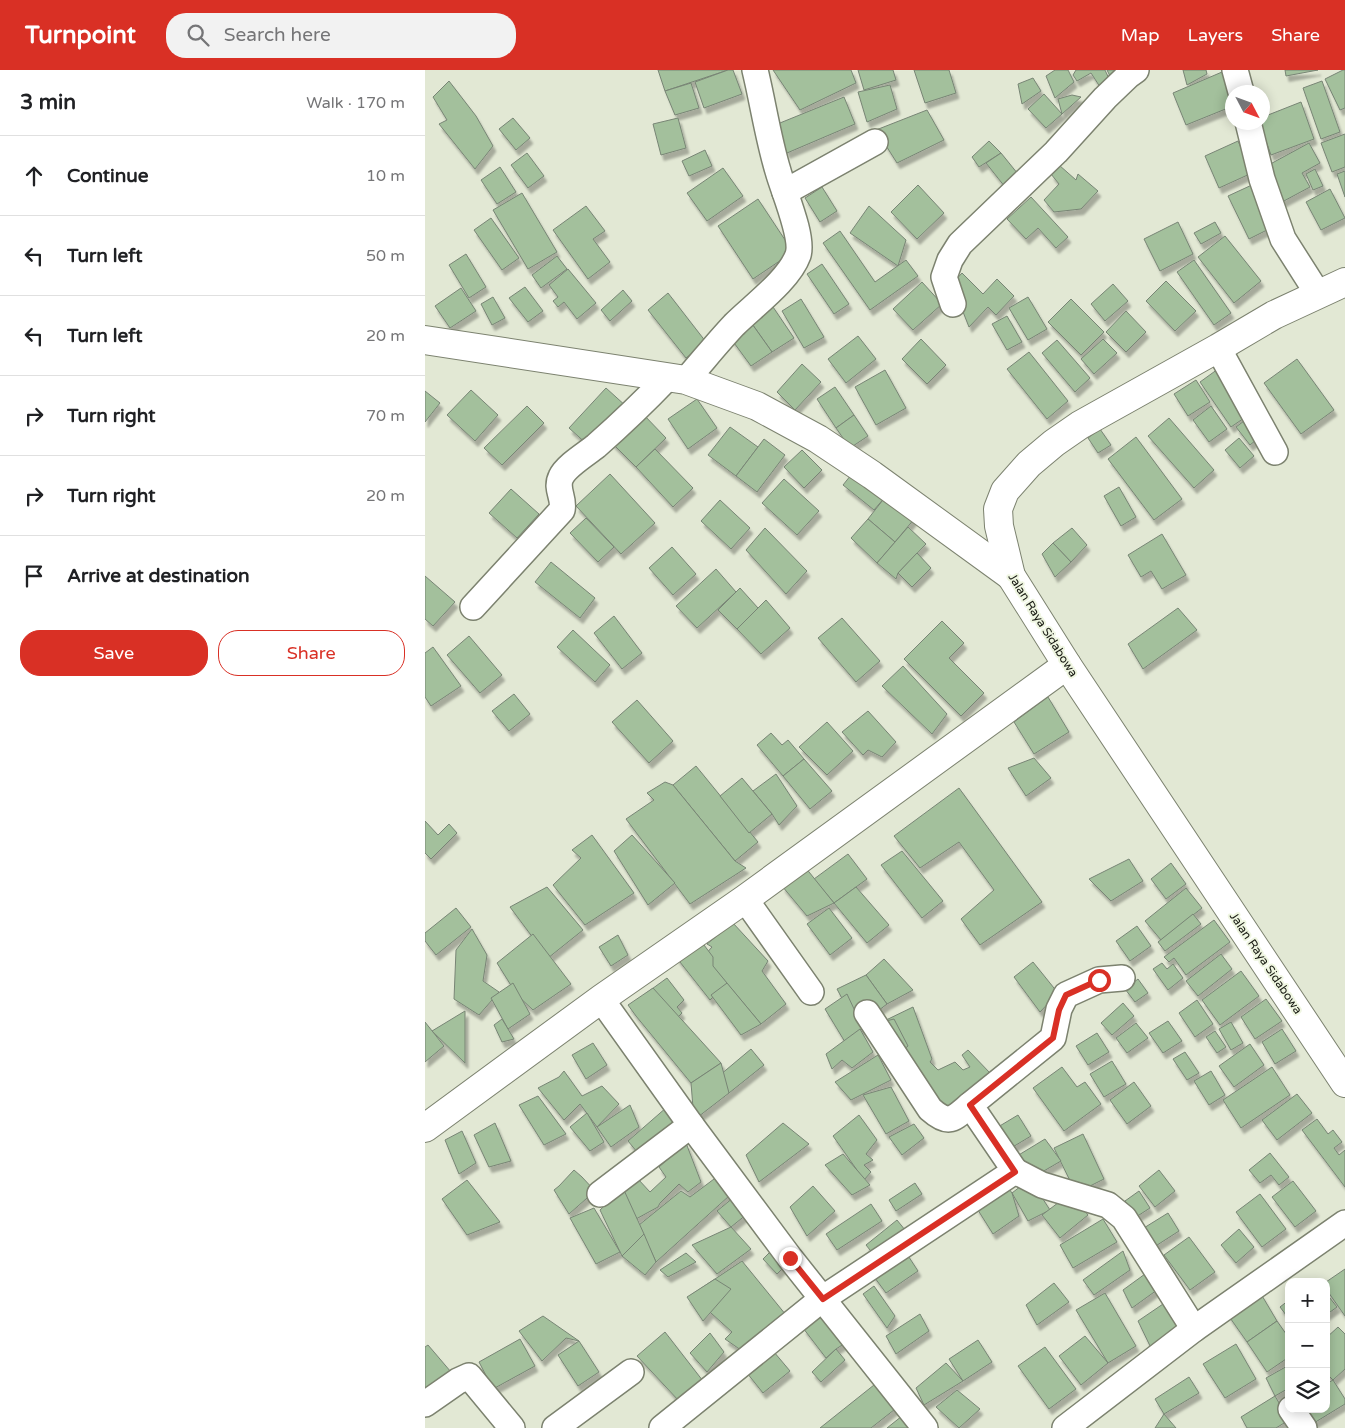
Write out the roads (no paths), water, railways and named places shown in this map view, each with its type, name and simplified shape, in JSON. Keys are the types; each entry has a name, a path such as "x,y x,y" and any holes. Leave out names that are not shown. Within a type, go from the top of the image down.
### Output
{"main road":[{"name":"Jalan Raya Sidabowa","path":"1345,282 1274,315 1080,425 1053,443 1029,464 1005,492 998,509 999,526 1011,576 1067,665 1345,1083"},
{"path":"425,340 677,378 757,406 818,439 872,475 1011,576"},
{"path":"425,1128 601,999 745,899 1067,665"}],"street":[{"path":"473,607 563,510 563,501 559,491 562,476 567,469 595,447 644,402 677,378 781,280 793,266 799,253 798,236 793,213 778,170 755,70"},
{"path":"953,304 944,277 950,260 961,244 1056,152 1105,98 1136,70"},
{"path":"1235,70 1239,85"},
{"path":"1250,130 1262,179 1283,239 1318,294"},
{"path":"785,192 875,142"},
{"path":"425,346 474,347"},
{"path":"1218,348 1275,452"},
{"path":"745,899 811,992"},
{"path":"867,1013 929,1109 944,1119 954,1118 1053,1038 1059,1010 1066,995 1099,980 1122,978"},
{"path":"601,999 790,1258 925,1428"},
{"path":"970,1105 1015,1172 1042,1185 1108,1205 1124,1218 1194,1329"},
{"path":"599,1194 691,1124"},
{"path":"662,1428 823,1299 1015,1172"},
{"path":"1065,1428 1194,1329 1345,1223"},
{"path":"555,1428 631,1372"},
{"path":"425,1404 458,1381 469,1376 512,1428"},
{"path":"1294,1413 1303,1428"}]}
